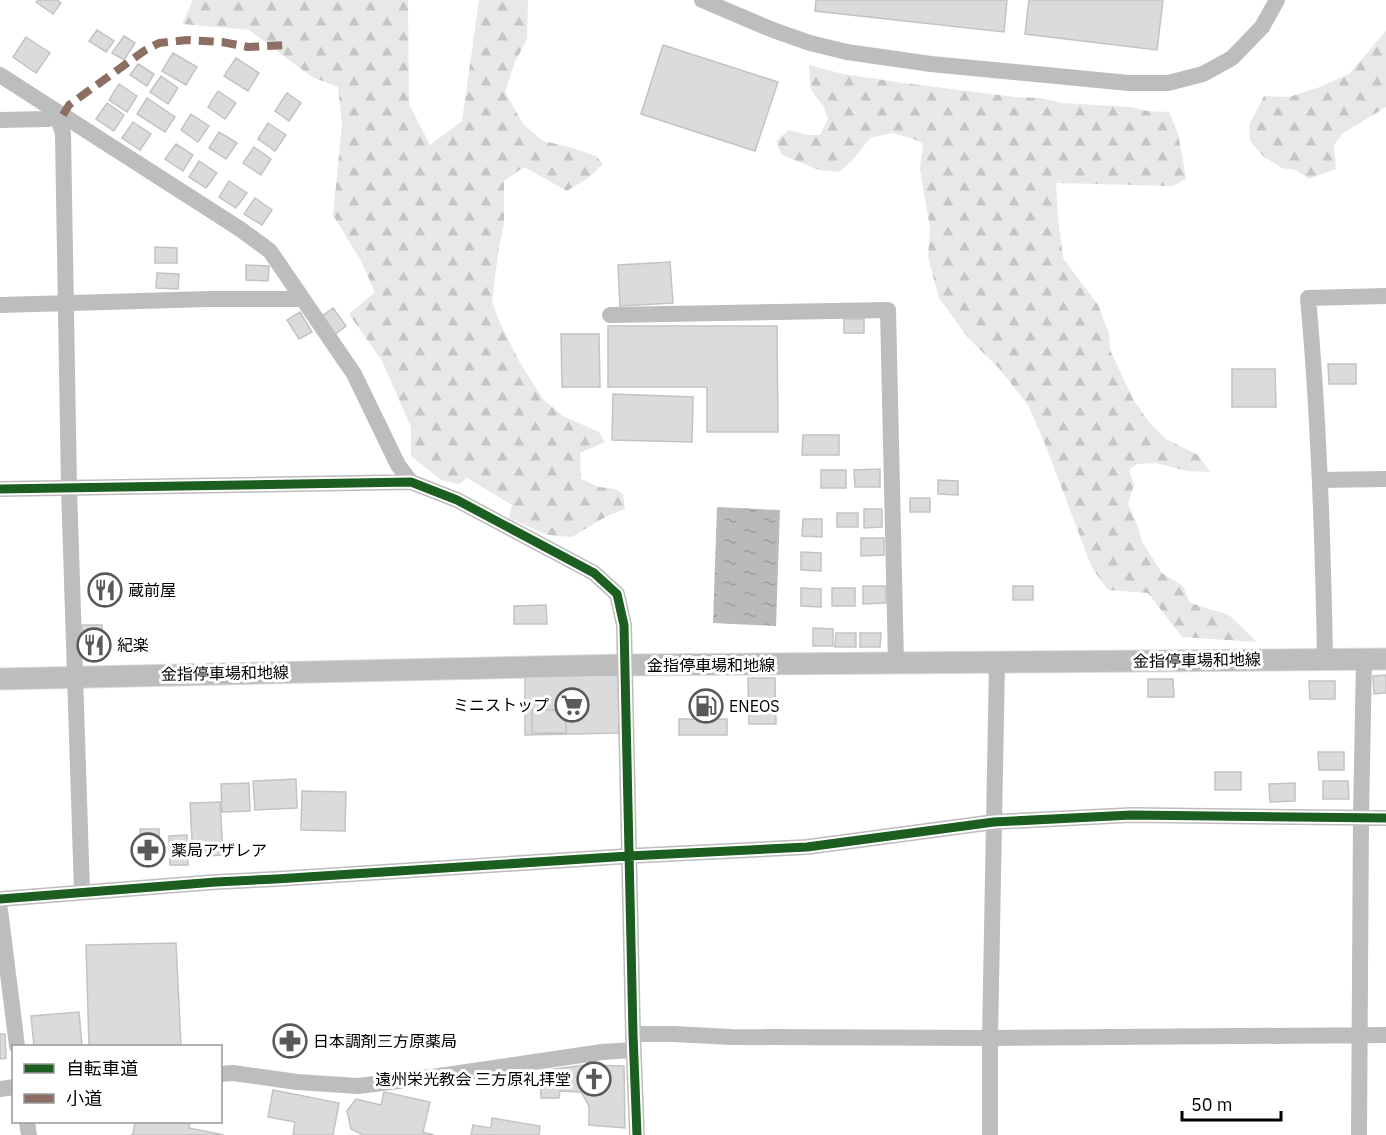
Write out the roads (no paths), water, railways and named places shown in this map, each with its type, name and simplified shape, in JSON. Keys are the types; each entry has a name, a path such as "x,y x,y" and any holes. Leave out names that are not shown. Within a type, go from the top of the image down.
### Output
{"main road":[{"name":"金指停車場和地線","path":"0,679 625,665 1386,659"}],"street":[{"path":"702,0 782,33 847,52 931,64 1168,84 1203,74 1232,58 1262,27 1277,0"},
{"path":"0,75 240,229 270,251 354,374 398,465 411,482"},
{"path":"0,120 48,119 63,115"},
{"path":"63,115 59,122 63,134 69,488 82,892"},
{"path":"1325,659 1320,480 1308,298 1386,296"},
{"path":"0,305 210,299 302,299"},
{"path":"610,315 888,310 896,663"},
{"path":"1320,480 1386,479"},
{"path":"0,489 411,482 457,500 594,573 617,594 624,625 637,1135"},
{"path":"1359,1135 1364,659"},
{"path":"990,1135 997,662"},
{"path":"0,899 216,882 807,847 994,822 1131,815 1386,818"},
{"path":"0,910 17,1045"},
{"path":"222,1074 233,1073 297,1082 358,1086 602,1052 633,1042 673,1034 731,1038 1386,1035"}],"water":[{"path":"717,507 780,510 776,626 713,623"}],"place":[{"name":"蔵前屋","path":"105,590"},
{"name":"紀楽","path":"94,645"},
{"name":"ミニストップ","path":"572,705"},
{"name":"ENEOS","path":"706,706"},
{"name":"薬局アザレア","path":"148,850"},
{"name":"日本調剤三方原薬局","path":"290,1041"},
{"name":"遠州栄光教会 三方原礼拝堂","path":"594,1079"}]}
